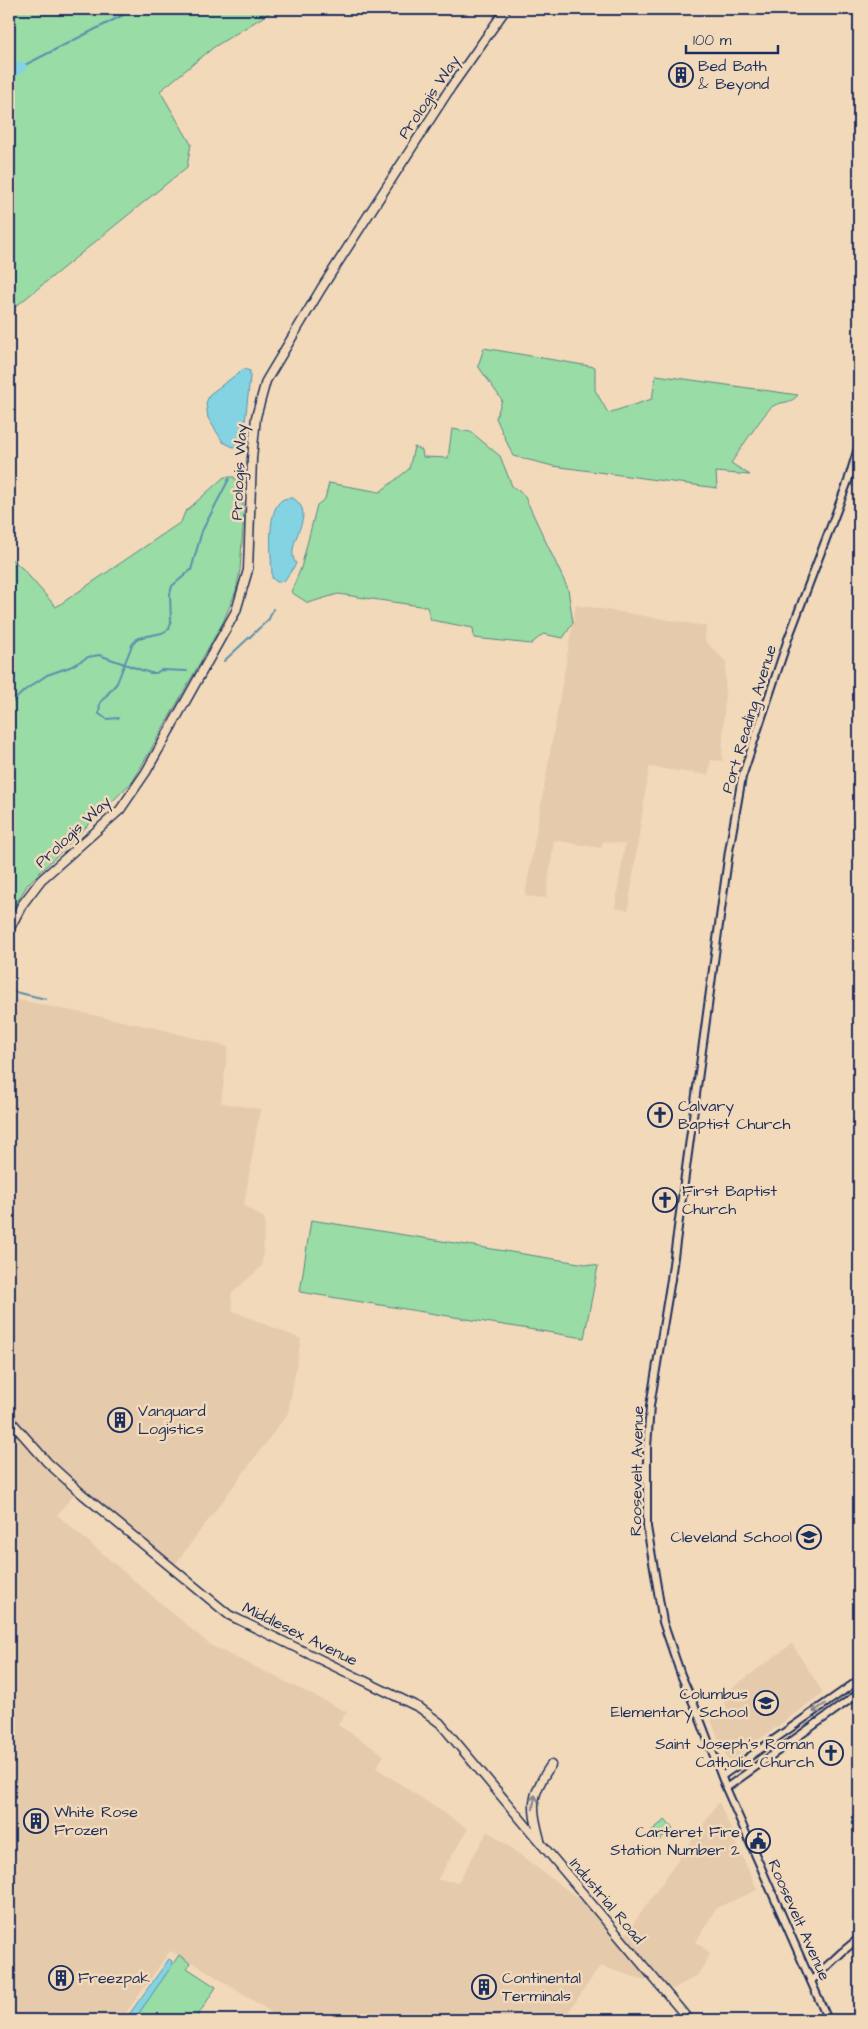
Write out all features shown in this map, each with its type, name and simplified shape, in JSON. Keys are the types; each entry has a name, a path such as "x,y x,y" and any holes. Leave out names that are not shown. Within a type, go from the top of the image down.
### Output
{"main road":[{"name":"Prologis Way","path":"9,930 22,905 41,880 120,810 146,772 236,611 248,570 253,441 256,417 266,381 361,226 451,87 506,9"},
{"name":"Middlesex Avenue","path":"9,1419 47,1462 80,1493 229,1615 420,1708 440,1723 504,1799"},
{"path":"541,1842 533,1814 533,1803 538,1788 551,1765"},
{"name":"Industrial Road","path":"504,1799 689,2020"}],"street":[{"name":"Port Reading Avenue","path":"695,1101 729,851 742,777 768,695 851,473 859,445"},
{"name":"Roosevelt Avenue","path":"695,1101 650,1406 647,1438 647,1527 662,1622 681,1675 726,1788 828,2020"},
{"path":"722,1776 859,1680"},
{"path":"726,1788 859,1694"},
{"path":"811,1981 859,1938"}],"shaded area":[{"path":"576,605 706,626 705,641 726,662 722,761 711,760 708,775 649,767 628,910 615,908 625,844 603,841 601,848 554,840 546,898 525,896"},
{"path":"9,998 160,1029 228,1047 221,1103 260,1109 244,1205 265,1219 262,1266 231,1294 233,1311 301,1339 288,1413 171,1570 75,1493 57,1515 210,1645 347,1712 338,1725 384,1755 376,1768 468,1829 437,1880 458,1882 488,1831 626,1934 719,1802 757,1890 716,1908 696,1942 710,1953 698,1975 673,1989 600,1966 563,2020 283,2020 199,1966 170,1951 121,2020 9,2020"},
{"name":"Columbus Elementary School","path":"792,1644 823,1693 733,1759 727,1759 711,1720 728,1711 721,1696"}],"green space":[{"path":"9,9 276,9 214,47 160,91 191,144 187,167 9,312"},
{"path":"484,348 595,367 595,390 608,413 652,399 656,375 798,395 792,400 776,404 769,409 731,463 750,475 716,472 717,488 553,466 513,456 496,418 502,400 478,366"},
{"path":"452,429 471,432 500,456 512,486 524,495 568,589 573,623 563,638 543,634 531,644 474,638 473,628 431,620 427,607 338,594 308,603 291,592 301,568 317,505 325,499 329,483 380,492 409,469 414,447 422,450 423,457 448,458"},
{"path":"224,477 234,477 241,488 244,513 240,570 236,591 223,622 133,781 28,884 9,915 9,614 11,612 9,609 9,557 22,568 56,607 181,522 185,512"},
{"path":"311,1220 598,1266 584,1338 300,1292"},
{"path":"665,1820 673,1829 659,1840 651,1831"},
{"path":"179,1955 190,1963 187,1968 216,1987 195,2020 134,2020"}],"water":[{"path":"244,369 250,371 250,377 243,441 241,444 233,447 223,442 208,418 206,403 210,394"},
{"path":"286,498 293,498 300,505 303,513 293,547 293,556 296,564 284,581 277,582 272,578 271,525 277,506"},
{"path":"169,1959 172,1961 171,1967 134,2020 125,2020"}],"waterway":[{"path":"21,67 135,9"},
{"path":"9,73 21,67"},
{"path":"118,718 107,719 99,714 100,703 117,683 132,645 138,638 162,633 169,629 171,623 170,594 172,586 191,570 202,531 229,479"},
{"path":"224,661 269,619 273,609"},
{"path":"9,705 25,690 47,675 70,667 88,657 99,655 150,673 156,673 161,670 187,671"},
{"path":"15,992 46,999"}],"place":[{"name":"Bed Bath & Beyond","path":"681,75"},
{"name":"Calvary Baptist Church","path":"660,1115"},
{"name":"First Baptist Church","path":"665,1200"},
{"name":"Vanguard Logistics","path":"120,1420"},
{"name":"Cleveland School","path":"809,1537"},
{"name":"Columbus Elementary School","path":"766,1703"},
{"name":"Saint Joseph's Roman Catholic Church","path":"831,1753"},
{"name":"White Rose Frozen","path":"36,1821"},
{"name":"Carteret Fire Station Number 2","path":"758,1841"},
{"name":"Freezpak","path":"61,1978"},
{"name":"Continental Terminals","path":"484,1987"}]}
